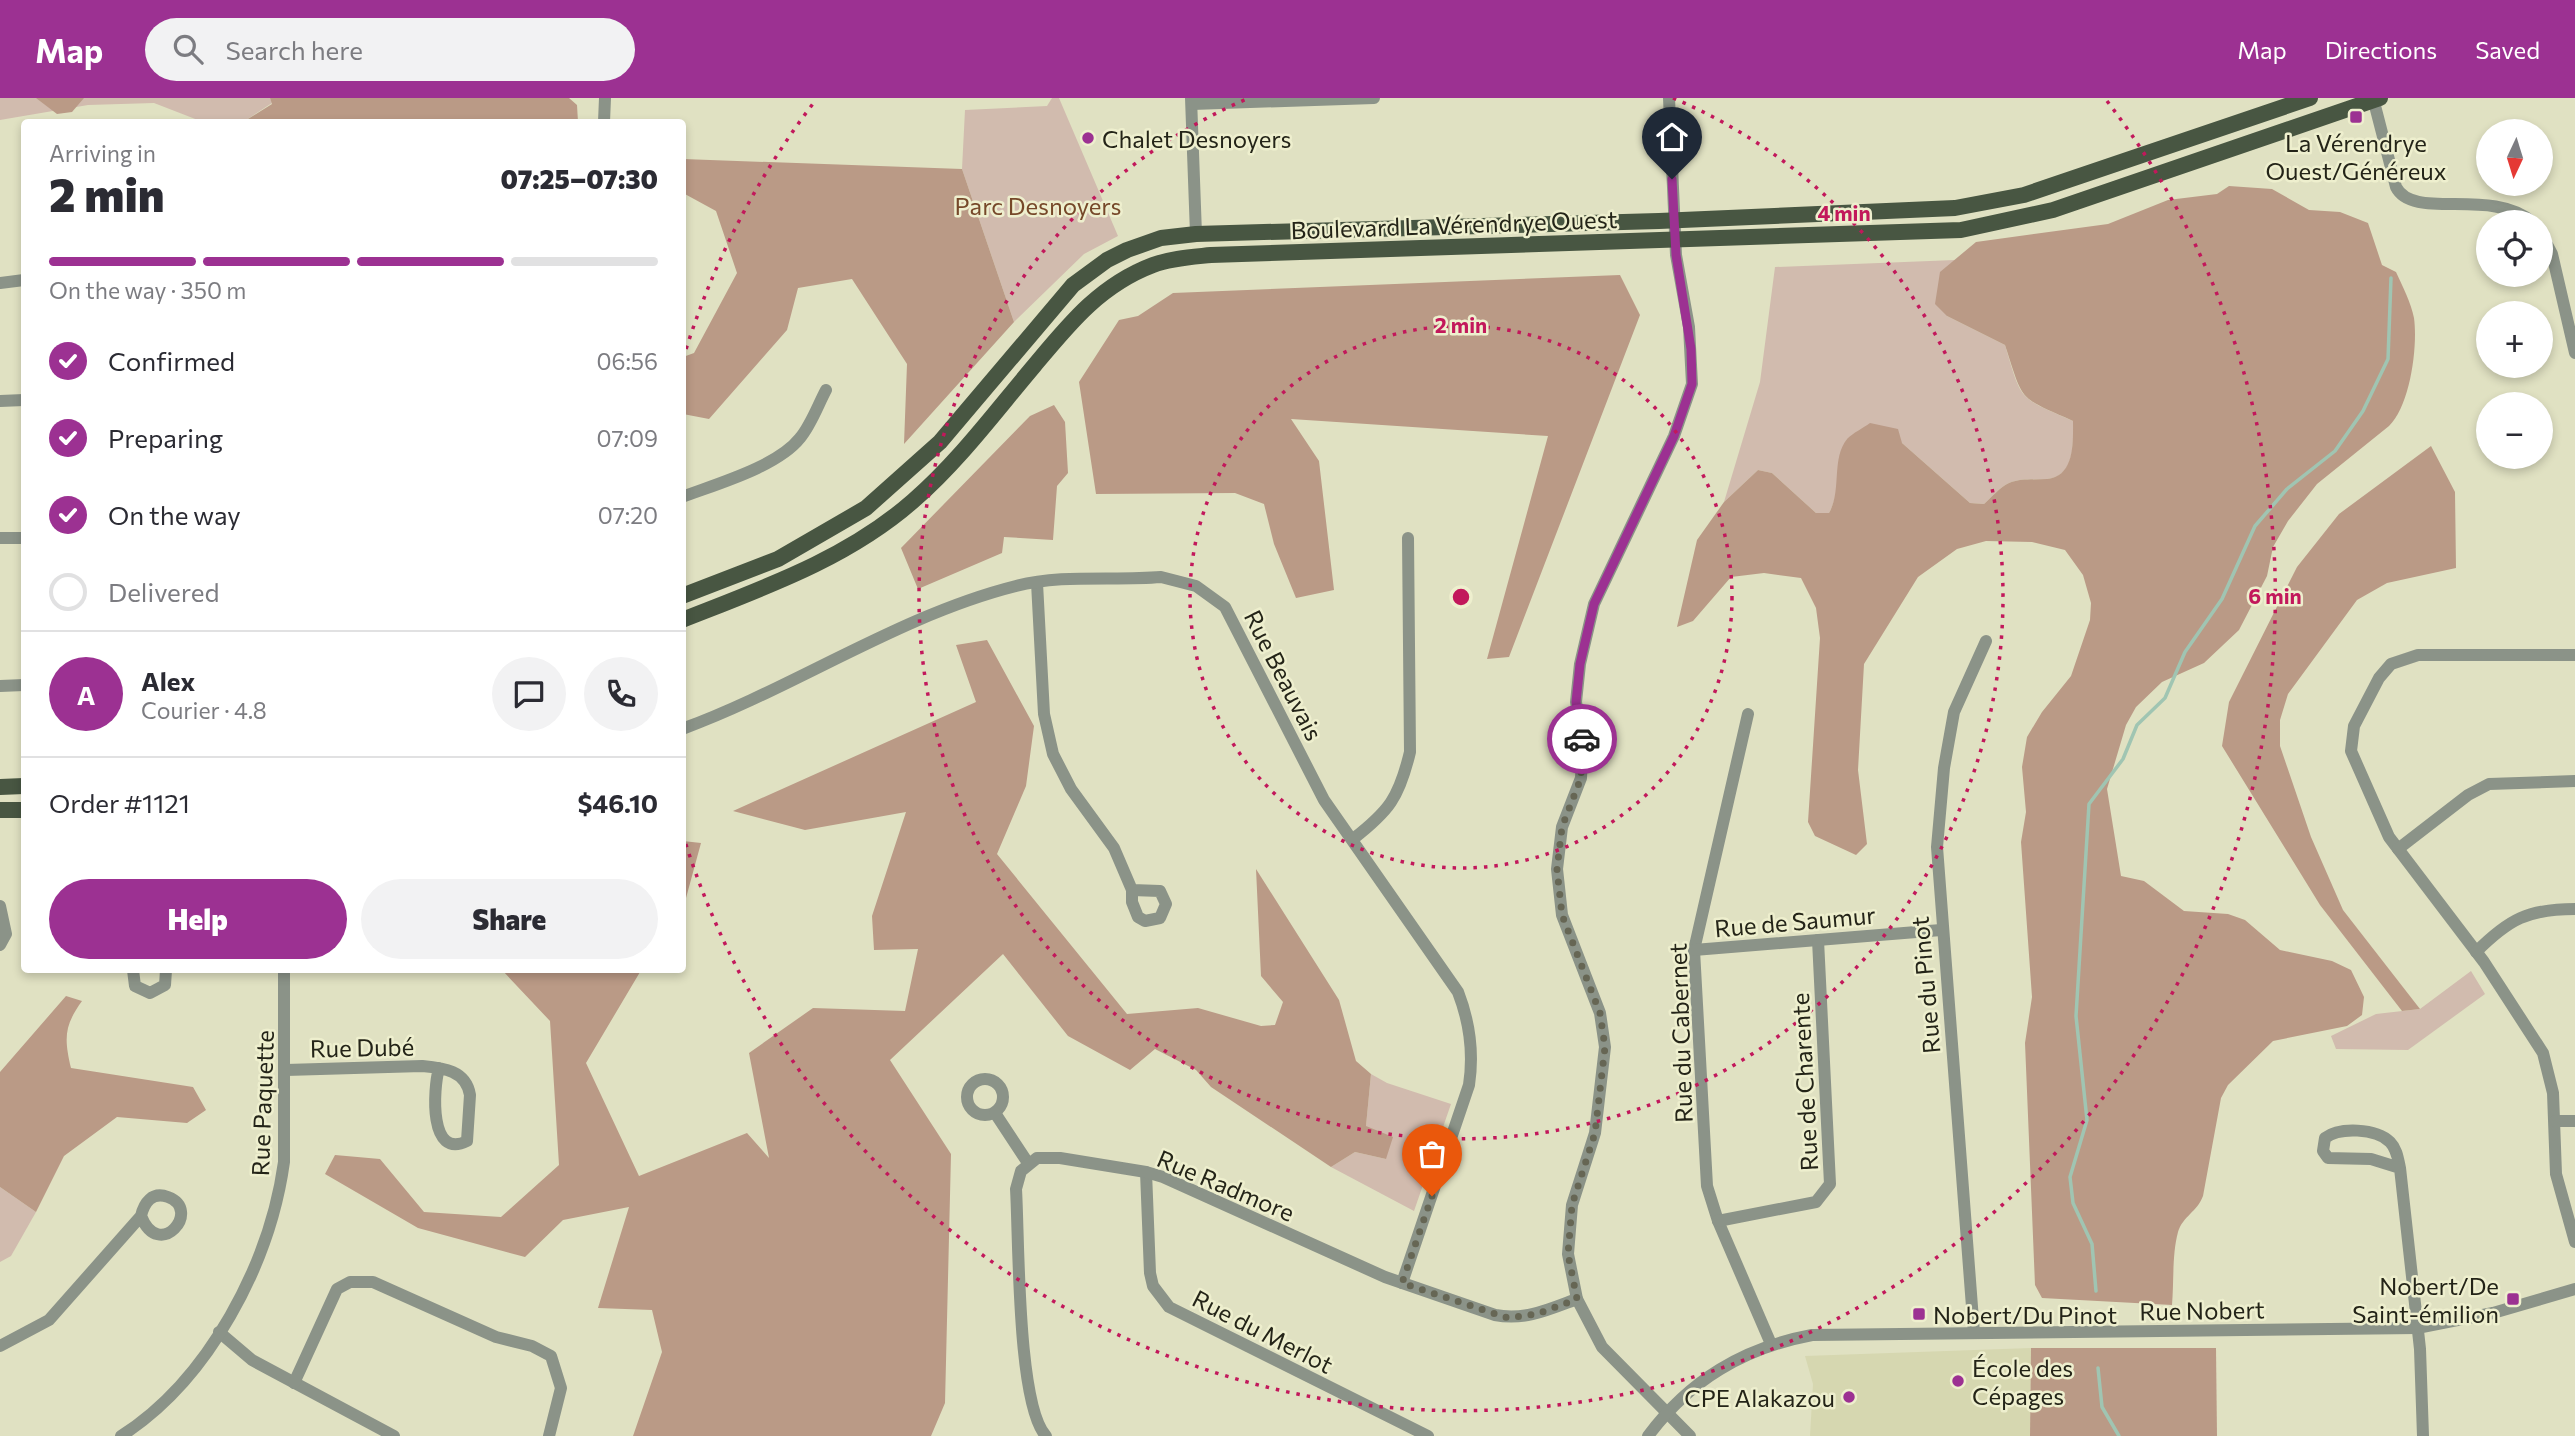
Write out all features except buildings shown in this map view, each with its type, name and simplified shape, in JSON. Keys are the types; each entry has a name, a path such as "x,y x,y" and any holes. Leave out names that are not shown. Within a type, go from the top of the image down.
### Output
{"main road":[{"name":"Boulevard La Vérendrye Ouest","path":"686,594 778,559 866,508 940,442 1073,285 1107,260 1161,238 1196,234 1905,212 1989,204 2051,187 2310,98"},
{"name":"Boulevard La Vérendrye Ouest","path":"686,618 831,557 886,522 912,502 958,457 1082,309 1130,275 1155,264 1211,255 1961,230 1991,226 2053,210 2375,99"},
{"path":"0,787 21,786"},
{"path":"0,810 21,810"}],"street":[{"path":"604,119 605,98"},
{"path":"1196,234 1191,101 1374,98"},
{"path":"1669,98 1673,220 1691,349 1691,391 1674,436 1594,604 1580,664 1576,702 1583,743 1581,778 1562,827 1557,869 1562,915 1600,1013 1605,1047 1595,1133 1572,1205 1568,1254 1577,1299 1602,1347 1690,1436"},
{"path":"2375,99 2396,187 2405,199 2418,204 2497,205 2507,210"},
{"path":"2553,258 2575,353"},
{"path":"0,282 21,280"},
{"path":"686,495 737,476 786,450 800,438 826,390"},
{"path":"0,401 21,400"},
{"path":"0,538 21,538"},
{"path":"1353,839 1387,812 1404,776 1410,752 1408,538"},
{"name":"Rue Beauvais","path":"686,727 745,705 825,662 1008,588 1037,583 1161,578 1180,580 1211,595 1234,621 1324,800 1458,992 1471,1043 1471,1070 1464,1104 1402,1283"},
{"path":"1037,583 1047,737 1059,771 1104,831 1132,890"},
{"name":"Rue du Pinot","path":"1974,1333 1941,930 1937,847 1944,768 1954,712 1986,641"},
{"path":"2575,654 2418,655 2399,660 2385,670 2354,726 2351,751 2383,825 2398,849 2476,952 2543,1053 2553,1093 2556,1174 2575,1242"},
{"path":"0,686 21,685"},
{"name":"Rue du Cabernet","path":"1748,714 1694,950 1707,1186 1718,1221 1771,1344"},
{"path":"2398,849 2468,795 2489,784 2575,781"},
{"path":"0,906 6,934 0,944"},
{"path":"2476,952 2490,938 2528,913 2575,909"},
{"name":"Rue de Saumur","path":"1694,950 1941,930"},
{"name":"Rue de Charente","path":"1718,1221 1816,1202 1830,1184 1818,940"},
{"path":"133,973 135,986 150,993 165,985 166,973"},
{"name":"Rue Paquette","path":"121,1436 141,1423 188,1379 219,1332 259,1257 275,1210 284,1162 284,973"},
{"name":"Rue Dubé","path":"286,1069 439,1068 455,1072 469,1088 470,1127 467,1140 457,1146 444,1141 438,1130 435,1081 439,1068"},
{"path":"995,1113 1028,1163 1017,1180 1016,1189 1026,1371 1042,1432 1027,1436"},
{"path":"2555,1121 2575,1121"},
{"path":"2399,1168 2371,1159 2328,1157 2323,1150 2325,1138 2336,1131 2384,1137 2394,1147 2399,1168 2417,1328 2423,1436"},
{"name":"Rue Radmore","path":"1028,1163 1037,1158 1060,1158 1163,1177 1402,1283 1508,1318 1537,1314 1577,1299"},
{"name":"Rue du Merlot","path":"1146,1172 1150,1273 1153,1286 1169,1307 1428,1436"},
{"path":"0,1346 49,1320 141,1216"},
{"path":"294,1383 337,1289 350,1282 373,1282 496,1338 532,1346 551,1356 561,1388 549,1436"},
{"name":"Rue Nobert","path":"1648,1436 1666,1412 1710,1374 1771,1344 1825,1334 2417,1328 2493,1313 2575,1289"},
{"path":"219,1332 252,1360 394,1436"}],"shaded area":[{"path":"36,98 84,98 72,112 57,114"},
{"path":"270,98 569,98 577,105 578,119 248,119 272,104"},
{"path":"686,159 962,169 1014,322 904,444 907,364 852,279 798,288 787,330 709,419 686,415 686,356 694,353 737,273 716,211 686,195"},
{"path":"2229,186 2272,189 2309,210 2340,212 2368,223 2382,265 2396,272 2413,312 2415,344 2411,375 2402,405 2389,426 2317,484 2288,521 2273,547 2267,576 2239,630 2204,663 2162,682 2136,707 2126,725 2107,789 2121,876 2144,881 2184,911 2228,914 2245,920 2280,950 2332,961 2351,970 2364,997 2362,1015 2347,1026 2273,1041 2228,1085 2221,1098 2203,1196 2178,1232 2172,1305 2042,1298 2035,1285 2025,1043 2032,997 2021,842 2026,812 2022,767 2027,737 2042,712 2071,676 2090,620 2091,603 2083,575 2065,550 2032,542 1986,541 1957,549 1918,577 1864,664 1858,770 1867,844 1856,855 1815,836 1808,822 1820,638 1816,608 1801,578 1764,573 1731,577 1693,621 1677,627 1697,540 1724,502 1758,470 1772,473 1816,513 1829,513 1835,495 1842,447 1849,437 1870,423 1898,429 1902,443 1970,503 1984,504 2009,483 2047,479 2063,472 2071,457 2073,421 2041,407 2025,395 2005,345 1947,316 1935,304 1940,272 1976,242 2108,224 2168,200 2217,194"},
{"path":"1620,275 1640,315 1509,657 1487,659 1548,436 1291,419 1319,461 1334,590 1296,598 1274,544 1264,504 1235,493 1096,494 1079,382 1119,320 1138,316 1173,293"},
{"path":"1054,405 1065,422 1068,473 1057,486 1053,540 1004,537 1002,553 918,589 901,548 1030,416"},
{"path":"2431,446 2455,492 2456,568 2387,583 2357,600 2288,694 2280,720 2280,746 2311,837 2343,910 2420,1009 2402,1011 2320,905 2222,746 2229,702 2297,567 2339,514"},
{"path":"987,640 1034,726 1026,786 997,854 1127,1014 1198,1008 1261,1026 1275,1025 1283,1002 1261,976 1256,869 1339,1000 1356,1061 1371,1074 1366,1126 1393,1137 1386,1159 1355,1152 1331,1167 1211,1087 1196,1070 1155,1049 1130,1070 1068,1036 1003,954 890,1060 951,1154 945,1403 931,1436 633,1436 662,1352 652,1310 598,1308 629,1207 563,1220 525,1257 418,1228 325,1174 335,1155 380,1159 424,1212 501,1217 559,1165 550,1021 505,973 639,973 586,1063 639,1176 747,1133 769,1158 749,1053 813,1008 905,1011 918,949 874,950 872,916 906,812 805,830 733,811 976,702 956,645"},
{"path":"686,841 701,843 686,898"},
{"path":"66,996 82,1001 67,1033 71,1068 193,1087 206,1110 187,1123 117,1117 64,1156 36,1212 0,1187 0,1072"},
{"name":"École des Cépages","path":"2031,1348 2030,1436 1810,1436 1813,1384 1805,1356"},
{"path":"2031,1348 2216,1348 2217,1436 2030,1436"}],"green space":[{"path":"0,98 270,98 272,103 248,119 195,119 154,103 88,105 0,120"},
{"name":"Parc Desnoyers","path":"1052,98 1059,98 1118,236 1084,254 1014,322 962,169 965,110 1047,106"},
{"path":"1955,260 1940,273 1947,316 2005,345 2019,388 2025,395 2042,407 2073,421 2071,457 2063,472 2047,479 2009,483 1984,504 1970,503 1902,443 1847,439 1841,457 1836,495 1829,513 1816,513 1772,473 1758,470 1724,502 1760,382 1775,267"},
{"path":"2471,971 2485,994 2408,1050 2336,1049 2331,1036 2376,1014 2420,1009"},
{"path":"1371,1074 1387,1083 1451,1104 1414,1211 1331,1167 1355,1152 1386,1159 1366,1126"},
{"path":"0,1187 36,1212 11,1256 0,1262"}],"waterway":[{"path":"2096,1291 2092,1244 2073,1203 2070,1177 2087,1120 2076,1016 2089,804 2123,759 2137,725 2165,698 2185,652 2222,599 2255,526 2287,489 2335,451 2363,411 2388,359 2391,278"},
{"path":"2098,1368 2102,1407 2119,1436"}],"way so far":[{"path":"1432,1196 1402,1283 1508,1318 1537,1314 1577,1299 1568,1254 1572,1205 1595,1133 1605,1047 1600,1013 1562,915 1557,869 1562,827 1581,778 1582,739"}],"place":[{"name":"La Vérendrye Ouest/Généreux","path":"2356,117"},
{"name":"Chalet Desnoyers","path":"1088,138"},
{"name":"Nobert/De Saint-émilion","path":"2513,1299"},
{"name":"Nobert/Du Pinot","path":"1919,1314"},
{"name":"École des Cépages","path":"1958,1381"},
{"name":"CPE Alakazou","path":"1849,1397"}],"route":[{"path":"1582,739 1576,702 1580,664 1594,604 1674,436 1692,384 1689,327 1676,255 1672,179"}]}
